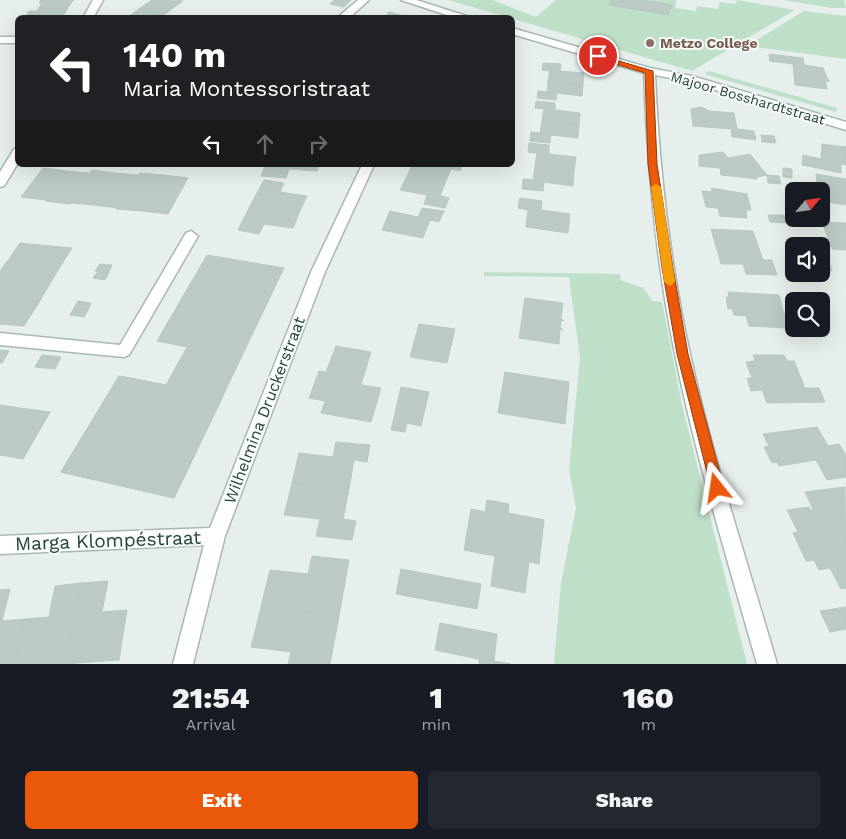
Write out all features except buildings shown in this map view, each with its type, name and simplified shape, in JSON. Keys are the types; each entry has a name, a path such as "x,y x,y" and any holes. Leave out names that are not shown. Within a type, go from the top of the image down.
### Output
{"street":[{"path":"90,15 98,0"},
{"path":"346,15 364,0"},
{"path":"406,0 451,15"},
{"name":"Majoor Bosshardtstraat","path":"515,32 649,71 688,78 846,126"},
{"path":"0,40 15,40"},
{"path":"649,71 653,164 683,354 712,471 767,664"},
{"path":"0,183 15,157"},
{"name":"Wilhelmina Druckerstraat","path":"183,664 216,536 318,272 367,167"},
{"path":"0,339 124,351 191,236"},
{"name":"Marga Klompéstraat","path":"0,545 216,536"}],"green space":[{"name":"Metzo College","path":"448,0 492,0 536,17 556,0 676,0 675,8 696,11 697,6 718,9 720,2 735,4 737,0 795,10 692,71 515,19 515,15 500,15"},
{"path":"783,0 844,0 846,8 832,8"},
{"path":"804,11 846,16 846,59 747,46"},
{"path":"709,71 837,108 837,110 836,112 704,74"},
{"path":"484,272 620,274 621,280 643,288 653,301 662,302 682,405 747,664 554,664 561,583 576,508 569,470 580,357 569,277 484,276"}],"slow traffic":[{"path":"656,187 670,282"}],"place":[{"name":"Metzo College","path":"650,43"}],"route":[{"path":"598,56 649,71 653,164 668,268 683,354 717,488"}]}
